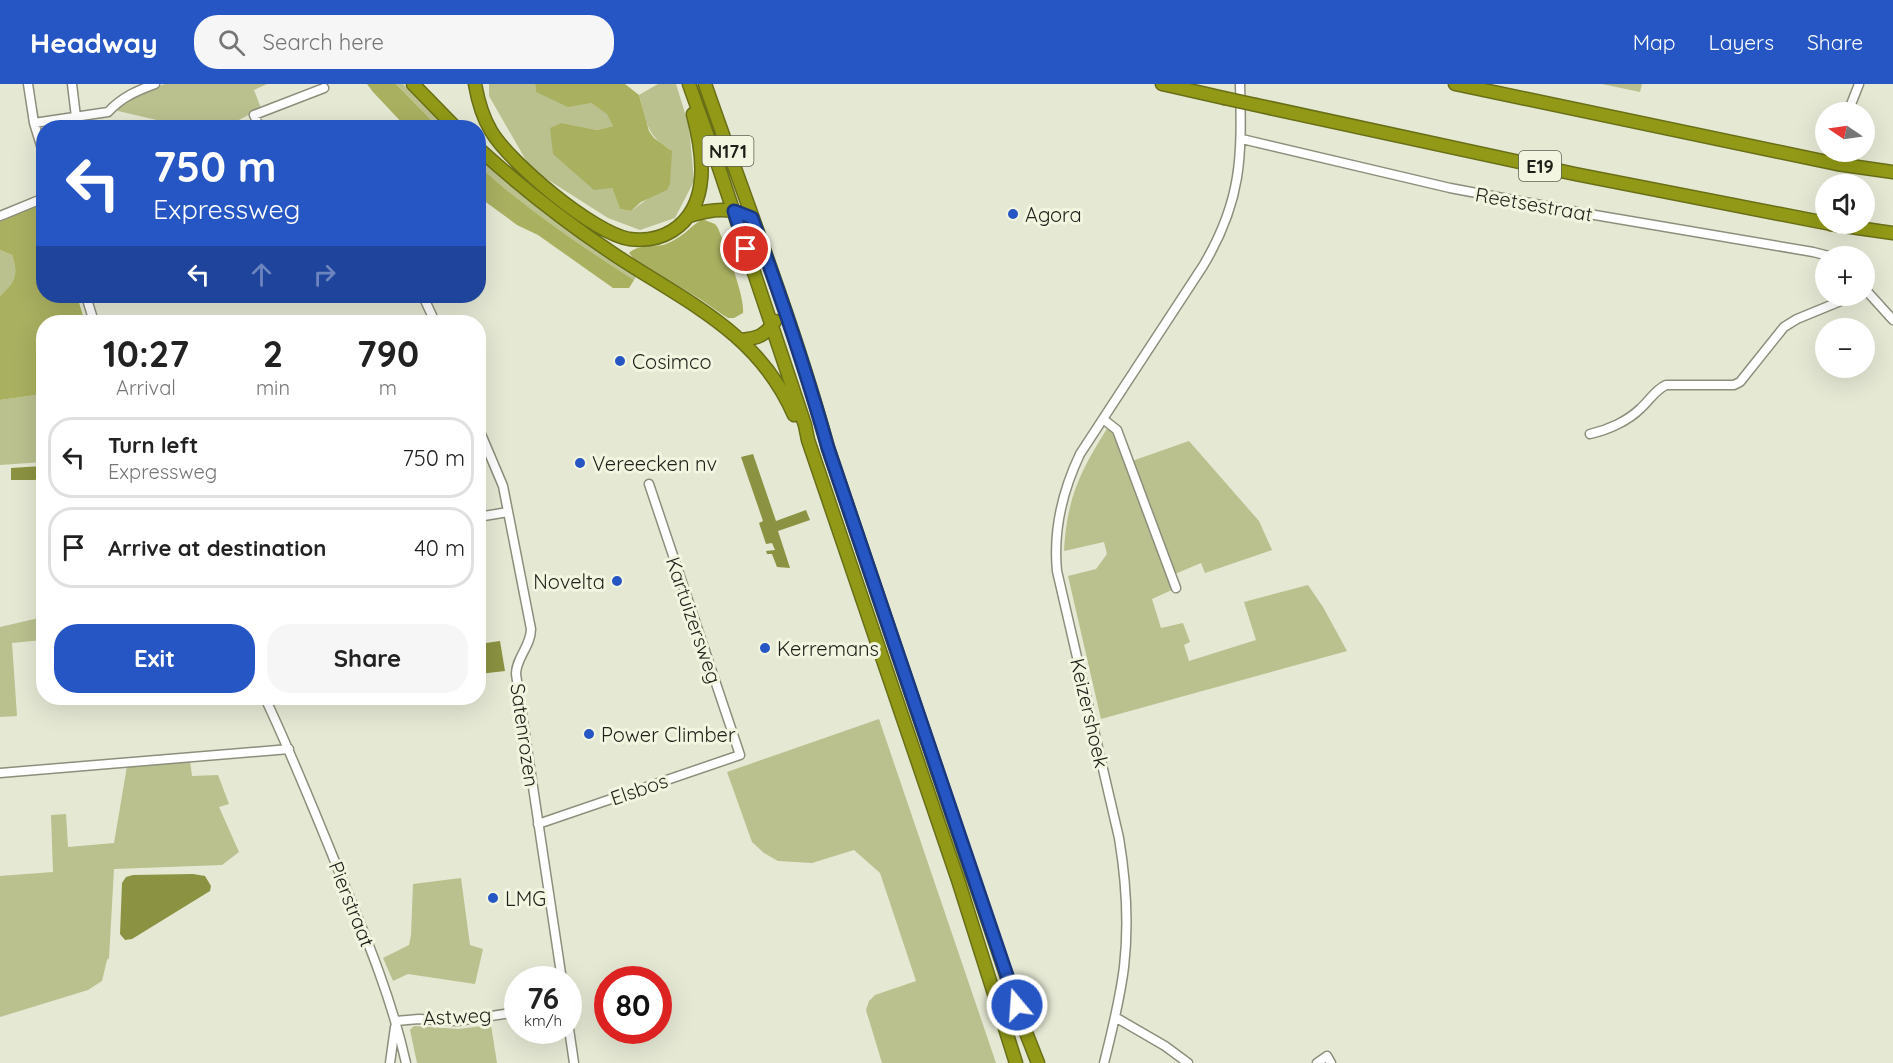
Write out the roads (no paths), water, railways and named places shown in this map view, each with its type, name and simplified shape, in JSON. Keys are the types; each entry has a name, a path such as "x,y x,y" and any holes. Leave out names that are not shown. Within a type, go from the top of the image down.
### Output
{"highway":[{"path":"413,84 448,120"},
{"path":"475,84 477,100 485,120"},
{"path":"486,121 502,146 522,168 583,216 606,231 629,239 650,240 680,226 689,216 701,183 702,157 687,84"},
{"name":"N171","path":"687,84 734,211 805,424 808,440 961,890 1016,1063"},
{"name":"N171","path":"705,84 782,303 832,458 1023,1025 1038,1063"},
{"name":"E19","path":"1162,84 1575,174 1815,220"},
{"path":"1455,84 1837,164 1893,172"},
{"path":"486,155 555,213 711,316 741,340 785,393 808,440"},
{"path":"689,216 709,211 734,211 752,218"},
{"name":"E19","path":"1875,230 1893,233"},
{"path":"741,340 757,338 766,332 772,326 782,303"}],"street":[{"path":"28,84 36,129"},
{"path":"72,84 76,117"},
{"path":"55,120 108,112 117,102 133,92 154,84"},
{"name":"Keizershoek","path":"1104,1063 1120,992 1126,941 1122,857 1057,571 1055,548 1061,505 1080,454 1198,274 1220,236 1235,195 1238,179 1242,139 1240,84"},
{"path":"1852,102 1859,84"},
{"path":"256,120 254,115 324,88"},
{"name":"Reetsestraat","path":"1242,139 1450,188 1815,252"},
{"path":"0,216 36,201"},
{"path":"1875,300 1893,320"},
{"path":"1590,434 1604,431 1633,415 1656,391 1666,385 1734,385 1740,382 1784,327 1829,306"},
{"path":"1103,419 1117,430 1176,588"},
{"name":"Satenrozen","path":"486,445 502,481 531,629 531,636 516,671 560,966"},
{"name":"Kartuizersweg","path":"649,484 740,755"},
{"path":"486,516 508,512"},
{"name":"Pierstraat","path":"268,705 289,749 376,962 396,1021 406,1063"},
{"path":"0,773 289,749"},
{"name":"Elsbos","path":"538,824 740,755"},
{"name":"Astweg","path":"396,1021 413,1019 457,1021 504,1014"},
{"path":"1115,1017 1165,1046 1188,1063"},
{"path":"390,1063 396,1021"},
{"path":"571,1044 574,1063"},
{"path":"1317,1063 1327,1056 1331,1063"}],"place":[{"name":"Agora","path":"1013,214"},
{"name":"Cosimco","path":"620,361"},
{"name":"Vereecken nv","path":"580,463"},
{"name":"Novelta","path":"617,581"},
{"name":"Kerremans","path":"765,648"},
{"name":"Power Climber","path":"589,734"},
{"name":"LMG","path":"493,898"}]}
